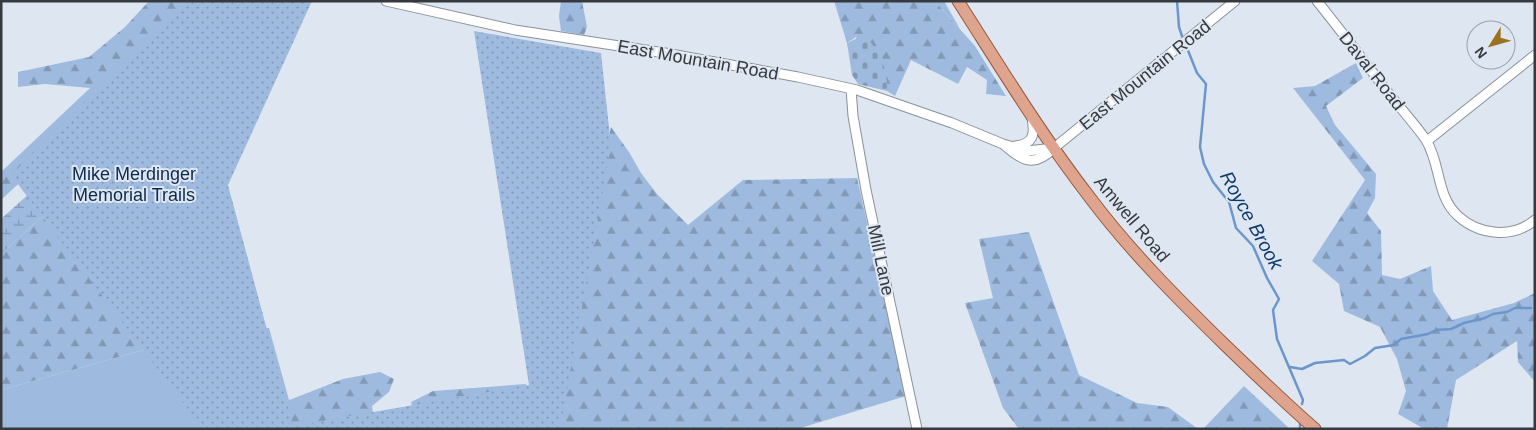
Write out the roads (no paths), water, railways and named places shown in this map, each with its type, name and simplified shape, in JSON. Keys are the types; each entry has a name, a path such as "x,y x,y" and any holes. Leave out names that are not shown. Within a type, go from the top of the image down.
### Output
{"main road":[{"name":"Amwell Road","path":"958,1 1054,148 1090,199 1141,260 1192,314 1315,429"}],"street":[{"name":"East Mountain Road","path":"386,1 515,30 728,64 851,89 952,122 1003,144 1027,151 1054,148"},
{"name":"East Mountain Road","path":"1003,144 1020,158 1032,162 1045,158 1054,148 1236,1"},
{"name":"Daval Road","path":"1317,1 1427,141 1443,195 1457,215 1468,224 1493,232 1505,233 1519,229 1535,220"},
{"path":"1427,141 1535,55"},
{"name":"Mill Lane","path":"851,89 853,116 866,190 917,429"},
{"path":"1014,146 1027,143 1033,134 1034,128 1031,113"}],"waterway":[{"name":"Royce Brook","path":"1177,1 1179,27 1182,36"},
{"name":"Royce Brook","path":"1187,48 1197,73 1206,84 1200,147 1204,164 1213,182 1229,202 1236,228 1253,246 1267,278 1279,299 1273,310 1277,339 1303,400 1302,404"},
{"path":"1290,367 1302,369 1315,363 1344,360 1350,364 1375,348 1394,345 1401,339 1428,334 1436,330 1451,329 1464,323 1493,314 1507,312 1515,308 1531,308"},
{"name":"Royce Brook","path":"1300,423 1300,429"}],"park label":[{"name":"Mike Merdinger Memorial Trails","path":"134,184"}]}
